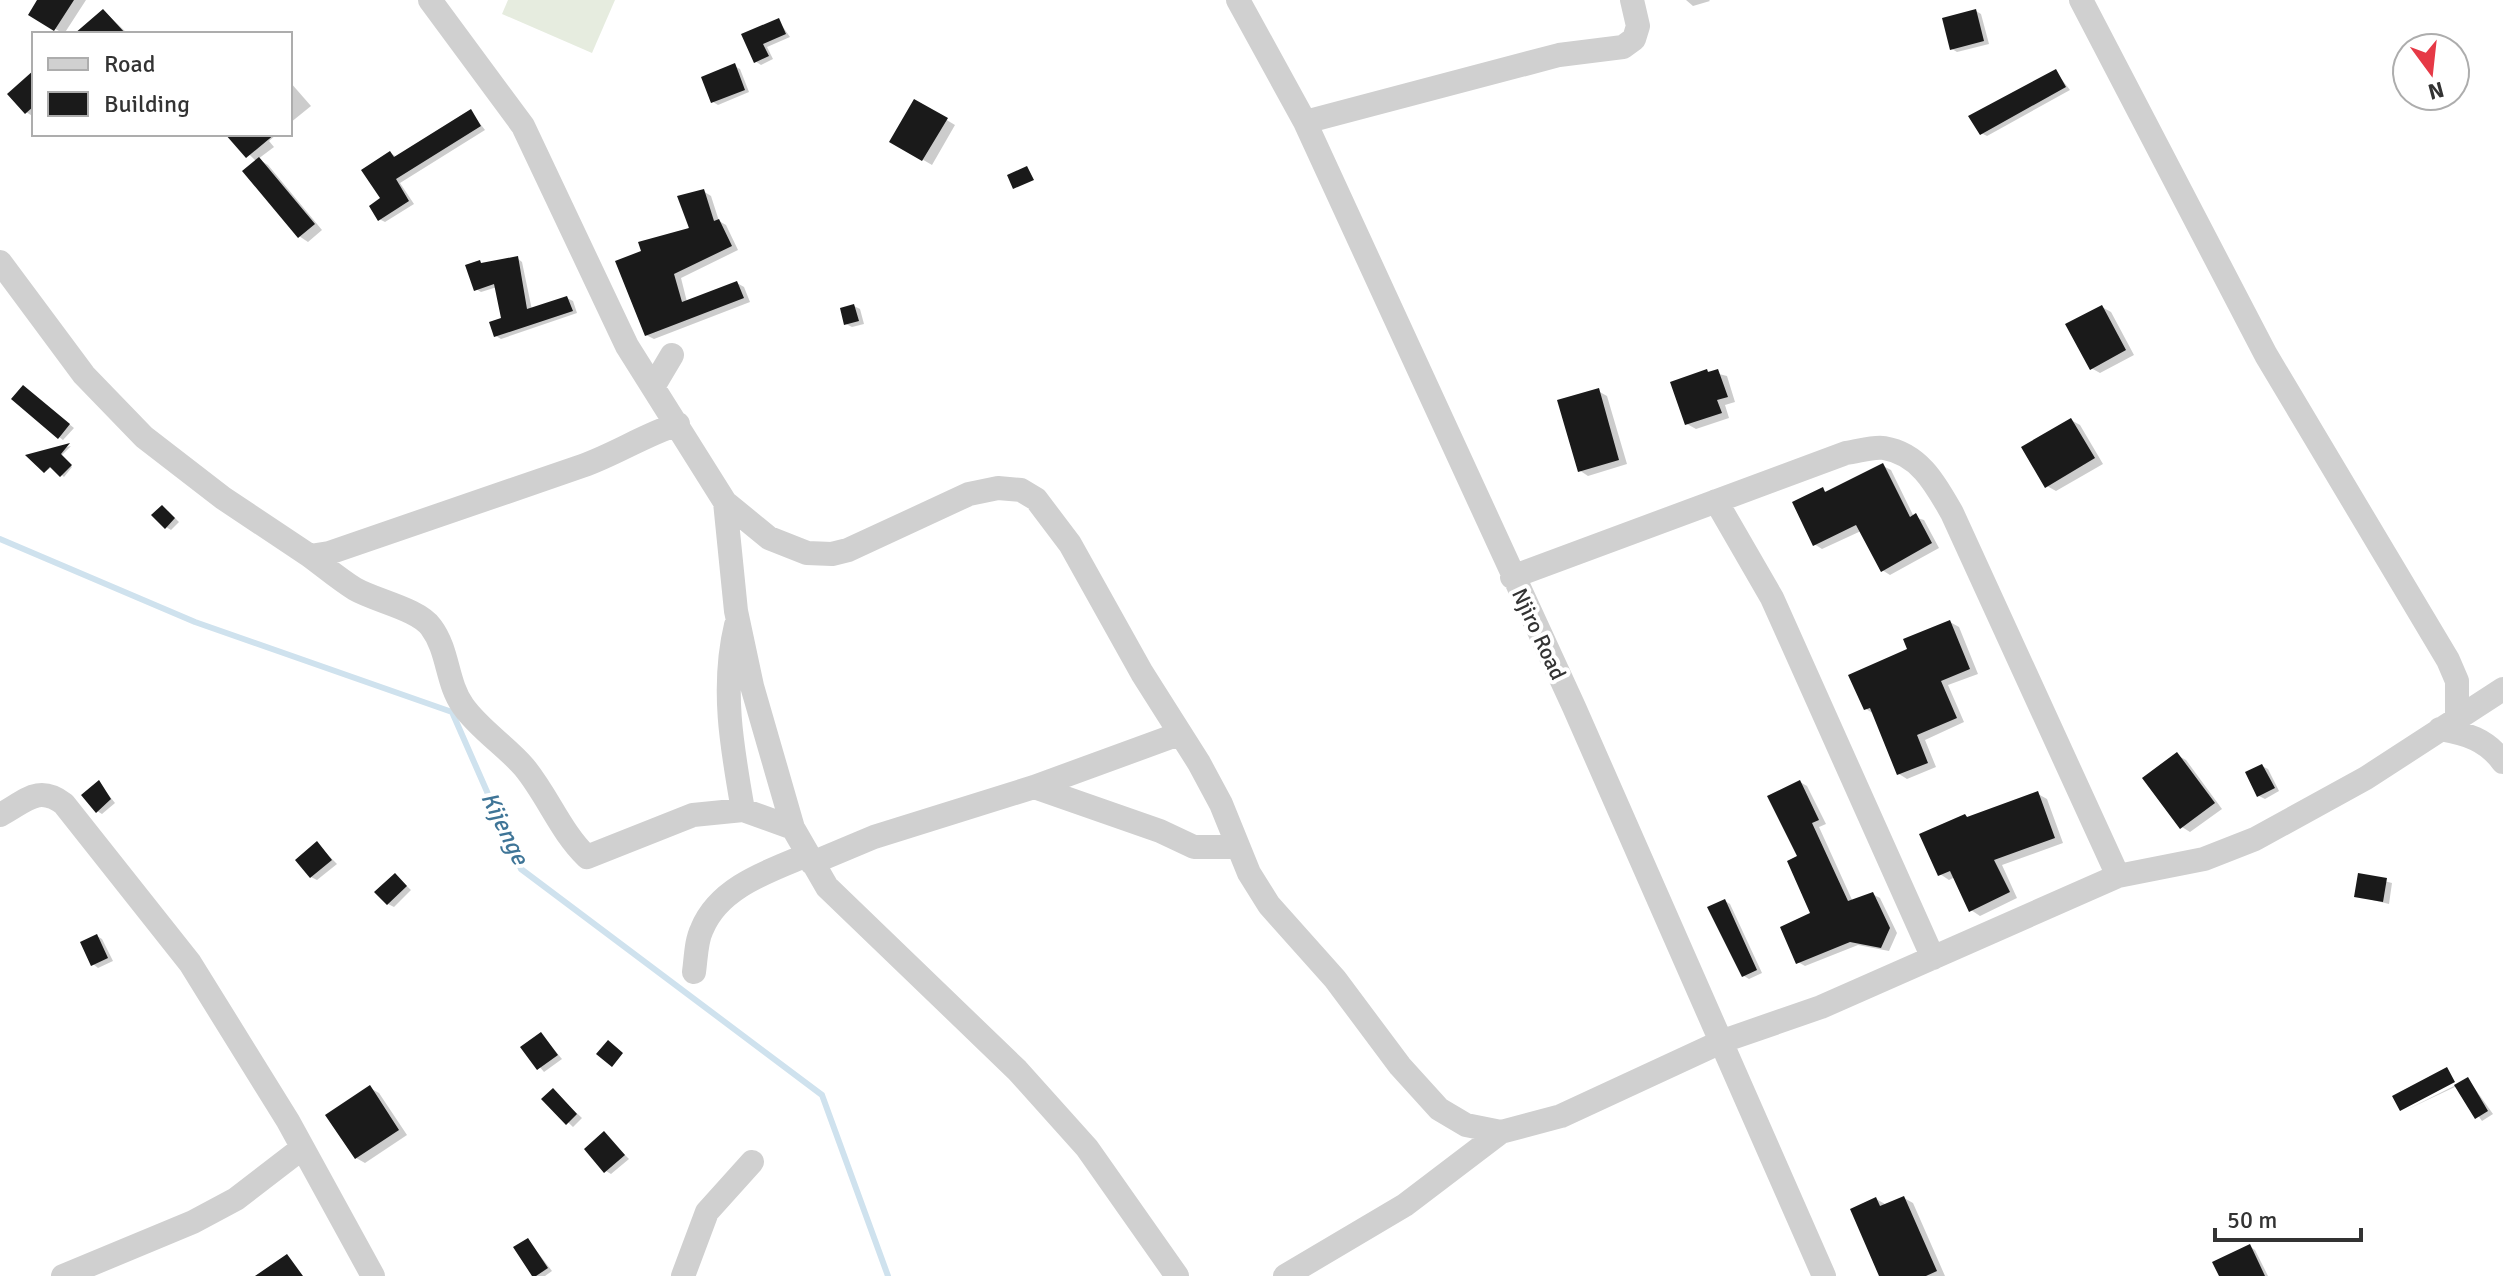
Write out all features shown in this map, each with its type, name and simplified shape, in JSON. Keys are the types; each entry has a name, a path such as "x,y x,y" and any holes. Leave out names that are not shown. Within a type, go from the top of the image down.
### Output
{"street":[{"path":"430,0 523,126 627,346 725,502 769,538 807,553 832,554 969,494 998,488 1021,490 1036,499 1070,544 1221,804 1237,847 1269,905 1335,979 1420,1089 1453,1119 1484,1130 1501,1132 1561,1116 1723,1041 1821,1007 2118,876 2204,859 2255,839 2366,778 2503,689"},
{"name":"Njiro Road","path":"1238,0 1305,122 1723,1041 1824,1276"},
{"path":"1305,122 1559,55 1623,47 1634,39 1638,26 1632,0"},
{"path":"2081,0 2266,355 2448,660 2457,681 2448,724"},
{"path":"0,262 84,375 144,437 211,489 354,588 386,605 416,615 430,625 442,647 452,686 464,708 523,766 571,842 587,857 693,815 743,810 793,828"},
{"path":"653,387 672,355"},
{"path":"310,556 329,553 582,466 611,455 645,435 678,424"},
{"path":"1512,577 1846,453 1883,448 1909,459 1930,474 1952,513 2118,876"},
{"path":"1716,501 1772,598 1933,958"},
{"path":"725,502 738,618 752,686 793,828 810,859 827,887 1017,1070 1077,1137 1177,1276"},
{"path":"738,618 728,657 728,710 743,810"},
{"path":"2448,724 2492,747 2503,762"},
{"path":"694,972 700,931 712,910 763,874 1034,787 1179,734"},
{"path":"1034,787 1160,831 1194,847 1237,847"},
{"path":"0,815 39,793 51,793 64,804 190,963 373,1276"},
{"path":"1285,1276 1417,1198 1501,1132"},
{"path":"63,1276 204,1216 236,1199 301,1149"},
{"path":"683,1276 707,1212 752,1162"}],"shaded area":[{"path":"508,0 615,0 592,53 502,14"}],"building":[{"path":"37,0 74,0 54,31 28,15"},
{"path":"103,9 124,32 76,32"},
{"path":"1976,9 1984,41 1950,50 1942,18"},
{"path":"779,18 786,34 763,44 769,56 754,63 741,34"},
{"path":"735,63 745,90 711,103 701,77"},
{"path":"2056,69 2066,87 1980,135 1968,116"},
{"path":"32,72 32,108 25,114 7,94"},
{"path":"914,99 948,118 922,161 889,142"},
{"path":"471,109 481,126 396,179 409,201 378,221 369,206 380,198 361,170 390,151 394,157"},
{"path":"227,136 273,136 246,158"},
{"path":"259,157 315,224 298,238 242,171"},
{"path":"1027,166 1034,180 1013,189 1007,175"},
{"path":"704,189 714,221 719,219 732,246 674,274 682,302 737,281 744,298 645,336 615,261 641,251 638,242 689,228 677,196"},
{"path":"518,256 527,309 567,296 573,311 494,337 489,322 501,318 494,284 474,291 465,265 480,260 481,263"},
{"path":"854,304 859,321 844,325 840,308"},
{"path":"2102,305 2126,350 2090,370 2065,324"},
{"path":"1707,369 1708,372 1718,369 1728,397 1717,400 1722,413 1685,425 1670,382"},
{"path":"23,385 70,424 58,439 11,399"},
{"path":"1599,388 1619,460 1578,472 1557,400"},
{"path":"2071,418 2095,458 2045,488 2021,447"},
{"path":"70,443 61,454 72,465 60,477 50,467 44,473 25,455"},
{"path":"1883,463 1910,517 1916,513 1932,543 1881,572 1856,525 1813,546 1792,502 1823,487 1825,492"},
{"path":"162,505 175,518 165,529 151,515"},
{"path":"1950,620 1970,669 1941,681 1957,718 1917,735 1928,763 1897,775 1870,708 1864,710 1848,675 1907,649 1903,639"},
{"path":"2177,752 2215,803 2180,829 2142,778"},
{"path":"2262,764 2275,788 2257,797 2245,772"},
{"path":"99,780 111,799 96,813 81,795"},
{"path":"1800,780 1819,820 1812,823 1848,901 1873,892 1890,928 1881,948 1850,942 1796,964 1780,927 1810,913 1787,861 1797,856 1767,796"},
{"path":"2038,791 2055,838 1994,860 2010,892 1969,912 1950,871 1938,876 1919,834 1965,814 1967,817"},
{"path":"317,841 332,860 310,878 295,860"},
{"path":"395,873 407,886 387,905 374,892"},
{"path":"2358,873 2387,878 2383,902 2354,897"},
{"path":"1725,899 1757,970 1742,977 1707,907"},
{"path":"97,934 108,958 91,966 80,942"},
{"path":"541,1032 558,1055 537,1070 520,1047"},
{"path":"608,1040 623,1053 612,1067 596,1054"},
{"path":"2447,1067 2455,1082 2400,1111 2392,1096"},
{"path":"2468,1077 2488,1111 2475,1119 2454,1085"},
{"path":"370,1085 399,1130 355,1159 325,1115"},
{"path":"553,1088 577,1114 566,1125 541,1099"},
{"path":"604,1131 625,1155 604,1173 584,1149"},
{"path":"1904,1196 1937,1271 1926,1276 1879,1276 1850,1209 1876,1197 1880,1206"},
{"path":"528,1238 548,1268 536,1276 532,1276 513,1247"},
{"path":"2250,1244 2265,1276 2219,1276 2212,1262"},
{"path":"287,1254 303,1276 255,1276"}],"waterway":[{"name":"Kijenge","path":"0,539 195,622 452,712 521,869 822,1095 888,1276"}]}
